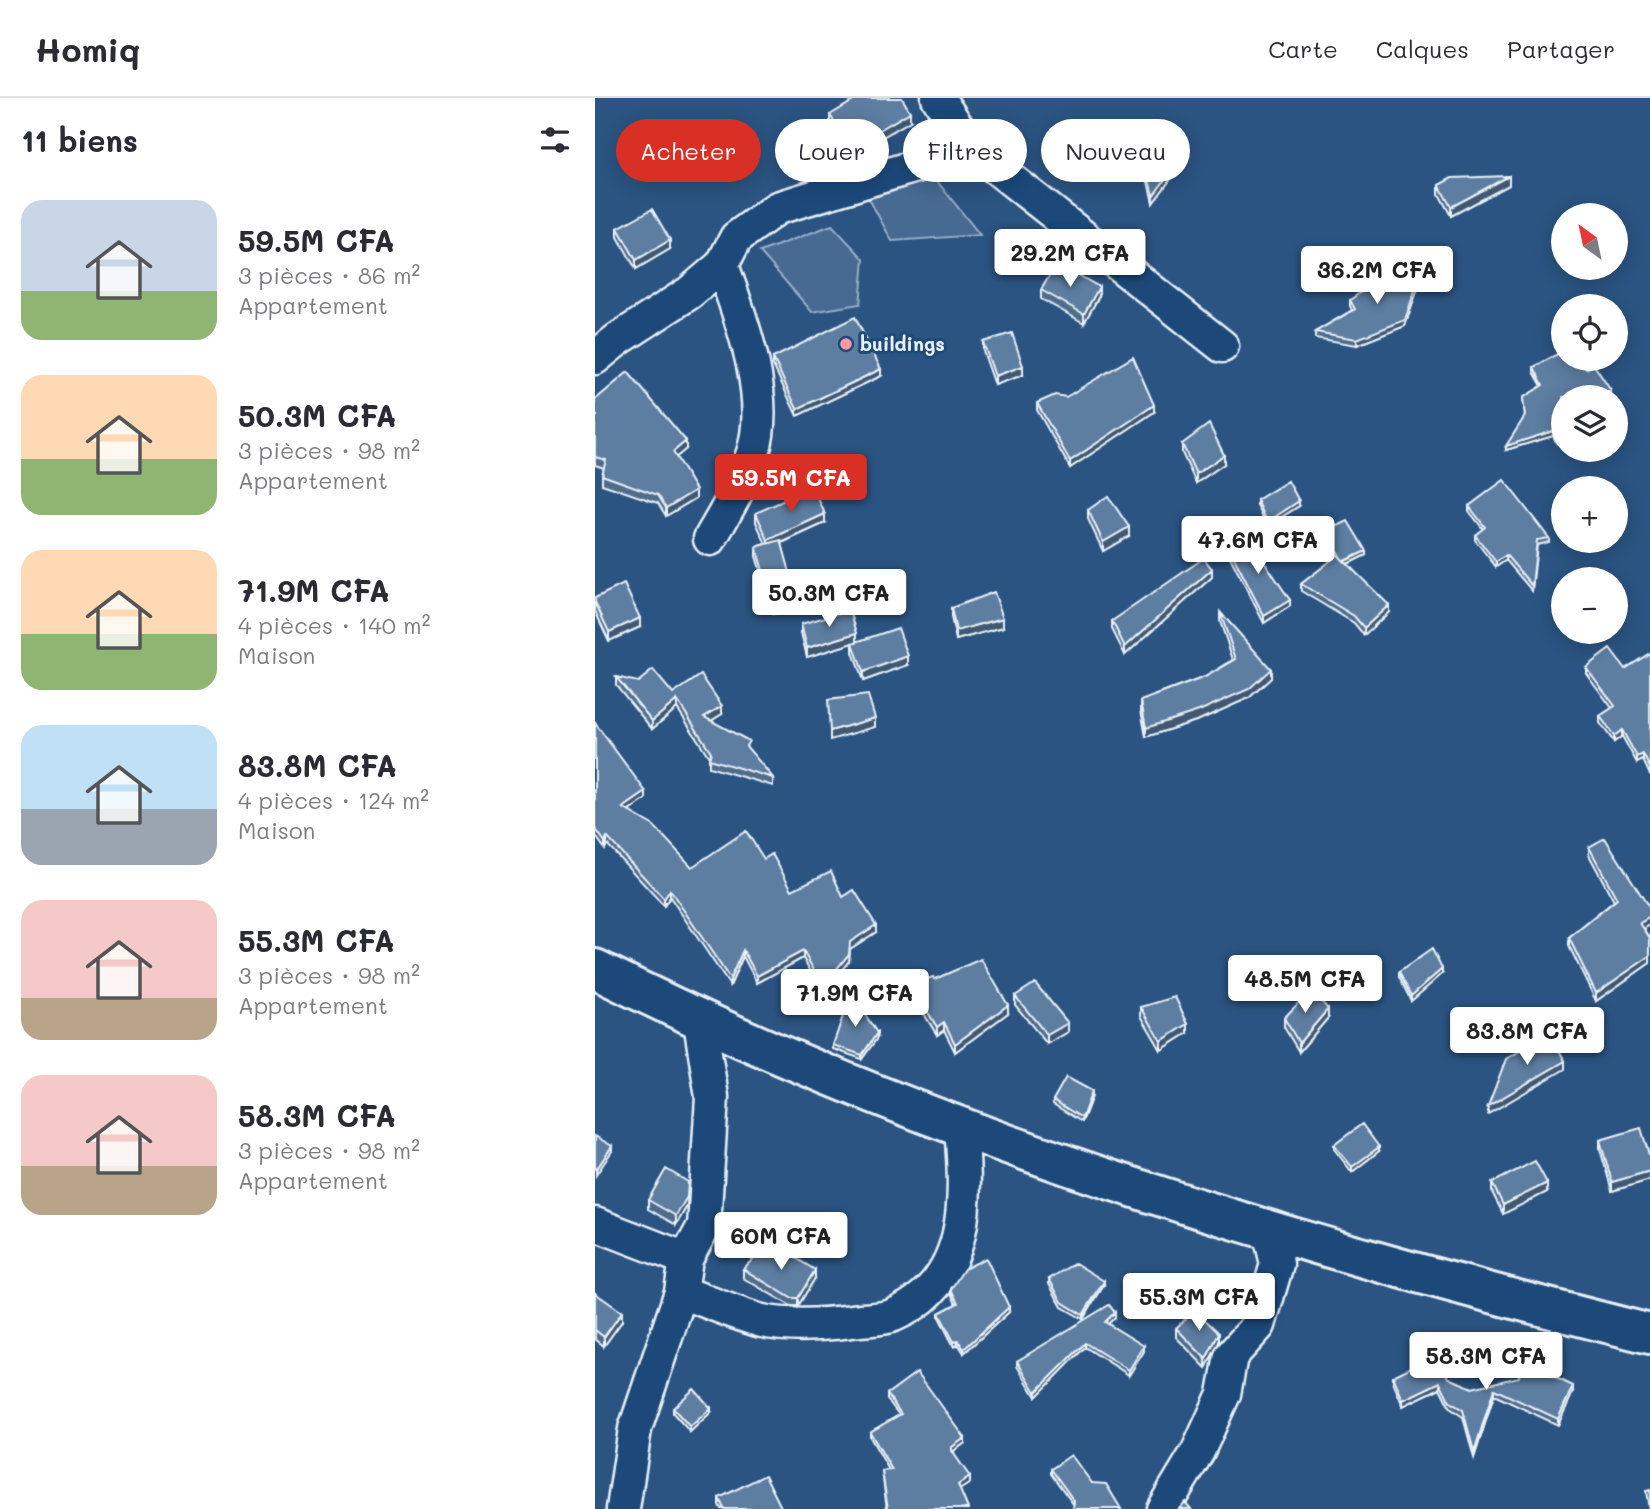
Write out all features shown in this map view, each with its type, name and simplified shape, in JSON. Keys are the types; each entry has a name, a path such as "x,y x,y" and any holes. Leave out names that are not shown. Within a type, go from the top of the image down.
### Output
{"main road":[{"path":"595,969 700,1021 961,1129 1269,1230 1520,1301 1650,1334"}],"street":[{"path":"939,98 953,119"},
{"path":"595,358 617,340 689,293 722,265 736,238 777,208 903,170"},
{"path":"1014,182 1222,345"},
{"path":"710,539 737,492 754,451 759,411 747,335 722,265"},
{"path":"622,1509 635,1429 681,1292 686,1259 704,1226 712,1097 700,1021"},
{"path":"681,1292 761,1321 814,1326 893,1316 923,1297 948,1267 960,1233 966,1192 961,1129"},
{"path":"595,1224 686,1259"},
{"path":"1163,1509 1198,1451 1224,1394 1231,1356 1259,1325 1277,1264 1269,1230"}],"shaded area":[{"path":"903,180 938,182 980,235 892,241 863,188"},
{"path":"832,225 864,259 860,304 812,312 760,252"}],"building":[{"path":"858,98 902,98 910,112 889,124 889,119 832,119 830,115"},
{"path":"1509,176 1451,207 1439,185 1452,178"},
{"path":"1150,182 1163,182 1153,196"},
{"path":"652,209 670,240 636,260 618,228"},
{"path":"1402,262 1417,284 1405,320 1357,339 1315,332 1355,309 1350,300"},
{"path":"1057,263 1099,287 1084,314 1041,290"},
{"path":"855,317 881,369 797,409 773,358"},
{"path":"1012,333 1023,366 995,376 983,342"},
{"path":"1133,357 1154,405 1070,461 1037,403 1055,395 1066,397"},
{"path":"1551,358 1551,371 1598,371 1607,385 1551,385 1551,432 1506,446 1525,416 1523,398 1543,385 1534,367"},
{"path":"628,372 686,441 673,452 696,490 666,508 658,495 602,475 606,460 595,457 595,400"},
{"path":"1209,424 1224,455 1196,474 1182,444"},
{"path":"1504,480 1549,538 1537,540 1532,586 1506,555 1496,562 1475,535 1485,527 1469,506"},
{"path":"1288,481 1299,501 1267,522 1257,500"},
{"path":"813,487 825,514 768,540 756,513"},
{"path":"1108,496 1129,527 1103,542 1088,510"},
{"path":"1348,521 1366,551 1344,561 1327,531"},
{"path":"1246,534 1290,600 1264,616 1228,546"},
{"path":"781,540 797,597 773,605 756,547"},
{"path":"1338,555 1389,605 1364,628 1354,616 1301,584"},
{"path":"1204,558 1212,569 1125,647 1112,621"},
{"path":"624,584 640,618 609,632 595,598"},
{"path":"994,592 1003,618 956,631 951,608"},
{"path":"850,610 857,633 807,648 801,624"},
{"path":"1220,612 1271,669 1249,689 1199,711 1146,728 1141,701 1205,677 1236,659"},
{"path":"898,628 908,656 863,672 853,643"},
{"path":"1610,649 1625,669 1650,653 1650,768 1643,754 1637,757 1622,730 1614,736 1600,716 1615,706 1586,667"},
{"path":"653,670 673,694 701,675 722,706 704,717 749,741 746,746 773,778 709,759 711,752 677,700 652,721 616,677 638,682"},
{"path":"868,695 875,718 830,731 828,700"},
{"path":"595,723 646,792 623,808 654,826 692,867 746,831 764,859 772,854 792,890 831,871 843,897 854,890 876,925 850,942 849,954 823,986 803,951 757,976 743,950 730,979 670,890 664,899 607,837 605,842 595,828"},
{"path":"1605,838 1650,909 1650,917 1640,923 1650,938 1650,956 1596,993 1569,938 1617,899 1589,847"},
{"path":"1432,949 1442,969 1411,996 1399,972"},
{"path":"981,959 1008,1005 955,1044 944,1022 937,1027 911,985 933,977 935,979"},
{"path":"1035,983 1068,1023 1047,1035 1015,996"},
{"path":"1311,990 1328,1009 1299,1043 1284,1018"},
{"path":"851,993 877,1033 862,1055 833,1045"},
{"path":"1175,997 1188,1024 1161,1041 1141,1007"},
{"path":"1550,1034 1565,1061 1488,1106 1506,1059"},
{"path":"1066,1077 1092,1091 1082,1118 1053,1100"},
{"path":"1362,1124 1379,1147 1352,1167 1334,1145"},
{"path":"1641,1128 1650,1158 1650,1171 1612,1182 1600,1140"},
{"path":"595,1136 612,1146 596,1170 595,1169"},
{"path":"1535,1161 1547,1183 1503,1205 1492,1183"},
{"path":"666,1169 688,1182 687,1197 676,1216 648,1200"},
{"path":"765,1247 783,1257 786,1252 815,1270 798,1298 791,1298 743,1269"},
{"path":"986,1258 1009,1307 964,1349 958,1340 954,1342 939,1313 958,1303 951,1289 964,1269"},
{"path":"1075,1263 1104,1281 1083,1315 1062,1302 1049,1279"},
{"path":"595,1293 622,1312 604,1337 595,1330"},
{"path":"1109,1305 1115,1312 1105,1322 1144,1346 1129,1370 1085,1343 1036,1392 1017,1361"},
{"path":"1195,1310 1219,1333 1206,1359 1176,1328"},
{"path":"1438,1354 1449,1378 1472,1388 1519,1377 1520,1368 1544,1372 1573,1386 1558,1419 1494,1389 1474,1452 1463,1410 1450,1402 1440,1382 1403,1400 1393,1376"},
{"path":"917,1372 965,1438 952,1447 952,1451 970,1477 958,1485 968,1509 888,1509 882,1471 892,1470 870,1432 901,1414 887,1394"},
{"path":"694,1389 711,1408 690,1427 673,1408"},
{"path":"1071,1455 1092,1483 1106,1484 1121,1509 1073,1509 1074,1501 1051,1469"},
{"path":"765,1475 782,1509 724,1509 719,1498"},
{"path":"1650,1490 1650,1509 1649,1509 1646,1491"},
{"path":"1185,1502 1191,1509 1179,1509"}],"place":[{"name":"buildings","path":"846,344"}]}
